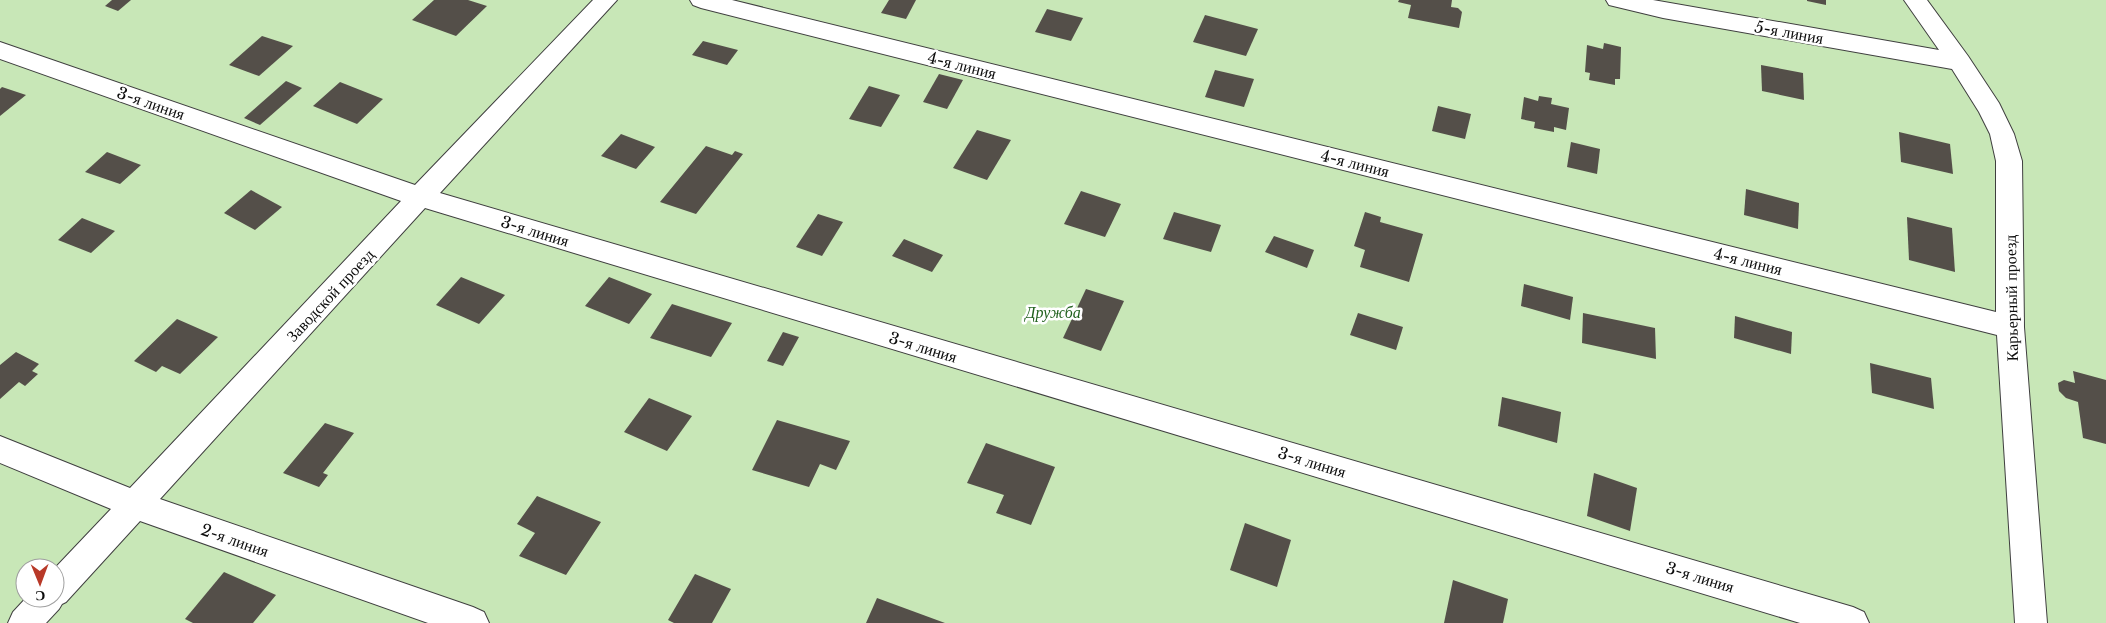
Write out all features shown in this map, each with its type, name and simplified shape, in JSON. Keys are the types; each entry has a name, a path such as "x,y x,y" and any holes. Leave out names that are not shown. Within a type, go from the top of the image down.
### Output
{"street":[{"name":"Заводской проезд","path":"65,580 420,197 606,0"},
{"name":"4-я линия","path":"700,0 2010,327"},
{"name":"5-я линия","path":"1617,0 1663,10 1960,62"},
{"name":"Карьерный проезд","path":"1915,0 1960,62 1990,109 2002,134 2009,161 2010,327 2031,623"},
{"name":"3-я линия","path":"0,50 420,197 1853,623"},
{"name":"2-я линия","path":"0,449 136,505 473,623"},
{"path":"24,623 38,608"}],"green space":[{"name":"Дружба","path":"0,0 2106,0 2106,623 0,623"}],"building":[{"path":"112,0 131,0 118,11 105,6"},
{"path":"434,0 468,0 487,6 456,36 412,20"},
{"path":"889,0 916,0 906,19 881,13"},
{"path":"1399,0 1452,0 1451,7 1458,8 1462,12 1459,28 1408,18 1411,5 1398,2"},
{"path":"1826,0 1826,5 1807,1"},
{"path":"1047,9 1083,18 1071,41 1035,32"},
{"path":"1205,15 1258,29 1246,56 1193,42"},
{"path":"262,36 293,46 259,76 229,65"},
{"path":"703,41 738,50 727,65 692,55"},
{"path":"1604,43 1621,47 1620,79 1615,79 1615,85 1589,80 1590,73 1585,72 1587,45 1603,49"},
{"path":"1761,65 1803,73 1804,100 1762,91"},
{"path":"1215,70 1254,79 1244,107 1205,97"},
{"path":"939,74 963,80 947,109 923,102"},
{"path":"286,81 302,88 260,125 244,118"},
{"path":"340,82 383,99 357,124 313,106"},
{"path":"869,86 900,95 881,127 849,119"},
{"path":"2,87 26,95 0,116 0,89"},
{"path":"1539,96 1552,98 1551,104 1569,108 1566,130 1554,127 1554,132 1534,128 1535,122 1521,119 1524,97 1538,101"},
{"path":"1438,106 1471,114 1465,139 1432,131"},
{"path":"977,130 1011,140 987,180 953,168"},
{"path":"1899,132 1950,144 1953,174 1901,162"},
{"path":"621,134 655,147 636,169 601,156"},
{"path":"1571,142 1600,149 1597,174 1567,167"},
{"path":"706,146 732,155 735,151 743,154 696,214 660,202"},
{"path":"107,152 141,165 120,184 85,172"},
{"path":"1746,189 1799,203 1798,229 1744,215"},
{"path":"251,190 282,207 255,230 224,213"},
{"path":"1081,191 1121,204 1105,237 1064,224"},
{"path":"1174,212 1221,225 1211,252 1163,239"},
{"path":"1365,212 1381,217 1380,222 1423,234 1409,282 1360,267 1365,250 1354,246"},
{"path":"818,214 843,222 822,256 796,247"},
{"path":"1907,217 1952,228 1955,272 1909,260"},
{"path":"82,218 115,231 91,253 58,240"},
{"path":"1274,236 1314,250 1307,268 1265,252"},
{"path":"904,239 943,255 932,272 892,256"},
{"path":"461,277 505,295 479,324 436,305"},
{"path":"609,277 652,294 629,324 585,306"},
{"path":"1524,284 1573,297 1570,320 1521,306"},
{"path":"1086,289 1124,301 1101,351 1063,338"},
{"path":"672,304 732,323 711,357 650,338"},
{"path":"1358,313 1403,327 1396,350 1350,335"},
{"path":"1583,313 1655,328 1656,359 1582,343"},
{"path":"1735,316 1792,332 1791,354 1734,338"},
{"path":"177,319 218,337 180,374 162,366 156,372 134,361"},
{"path":"783,332 799,337 783,366 767,361"},
{"path":"16,352 39,364 32,371 38,374 25,386 19,382 0,399 0,365"},
{"path":"1870,363 1931,378 1934,409 1872,393"},
{"path":"2073,371 2106,380 2106,444 2083,438 2078,402 2066,398 2059,391 2058,383 2064,380 2075,383"},
{"path":"1502,397 1561,412 1557,443 1498,426"},
{"path":"649,398 692,416 667,451 624,432"},
{"path":"777,420 850,441 836,470 820,464 809,487 752,470"},
{"path":"325,423 354,433 323,473 328,475 319,487 283,473"},
{"path":"986,443 1055,467 1031,525 996,513 1004,495 967,483"},
{"path":"1594,473 1637,488 1630,531 1587,516"},
{"path":"537,496 601,522 566,575 519,556 535,533 517,524"},
{"path":"1245,523 1291,540 1277,587 1230,570"},
{"path":"224,572 276,595 253,623 193,623 185,619"},
{"path":"695,574 731,589 712,623 674,623 668,620"},
{"path":"1453,580 1508,599 1503,623 1444,623"},
{"path":"877,598 945,623 866,623"}]}
